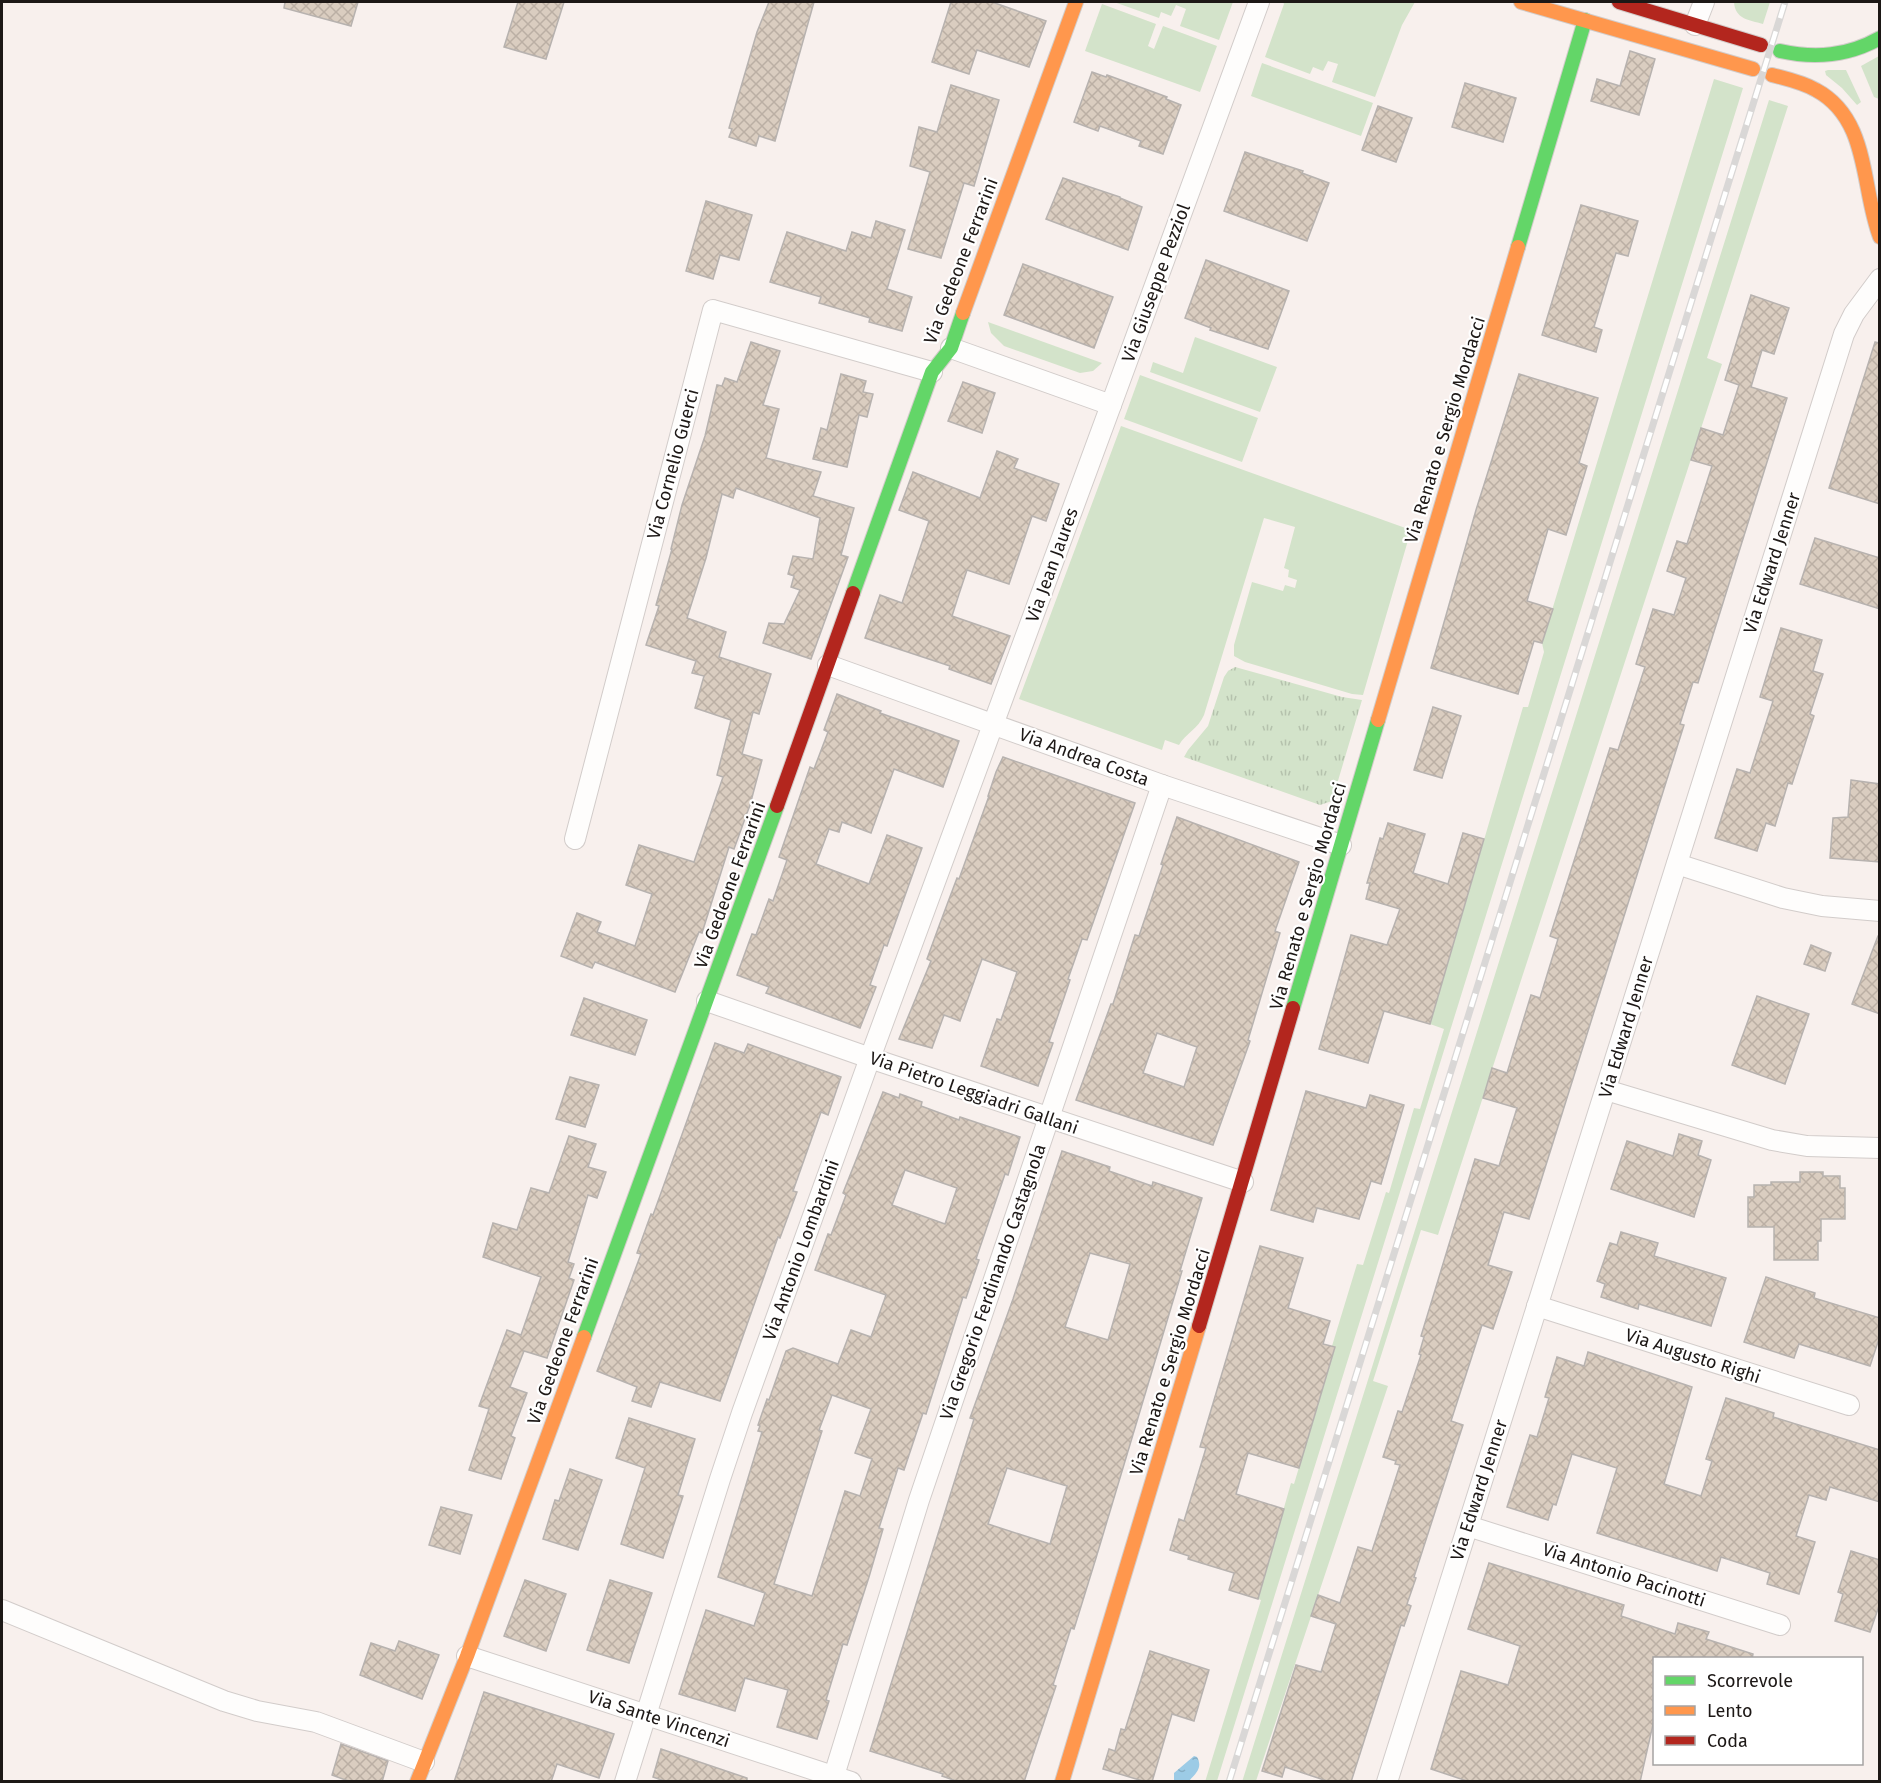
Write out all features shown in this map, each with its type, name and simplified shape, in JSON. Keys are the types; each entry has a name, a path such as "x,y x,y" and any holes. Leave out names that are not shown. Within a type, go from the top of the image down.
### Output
{"street":[{"name":"Via Gedeone Ferrarini","path":"417,1782 467,1656 707,1001 932,372 951,348 1076,2"},
{"name":"Via Giuseppe Pezziol","path":"1111,405 1259,2"},
{"path":"1521,2 1753,69"},
{"path":"1619,2 1761,45"},
{"path":"1695,25 1704,2"},
{"name":"Via Renato e Sergio Mordacci","path":"1062,1782 1143,1519 1585,20"},
{"path":"1780,51 1800,56 1836,55 1861,48 1880,38"},
{"path":"1772,75 1820,92 1836,105 1846,118 1862,154 1870,210 1880,237"},
{"name":"Via Edward Jenner","path":"1388,1782 1844,334 1854,314 1880,279"},
{"name":"Via Cornelio Guerci","path":"575,839 713,310 932,372"},
{"path":"951,348 1111,405"},
{"name":"Via Jean Jaures","path":"993,724 1111,405"},
{"name":"Via Andrea Costa","path":"828,665 1162,785 1341,845"},
{"name":"Via Antonio Lombardini","path":"625,1782 720,1479 870,1058 993,724"},
{"name":"Via Gregorio Ferdinando Castagnola","path":"839,1780 919,1500 1162,785"},
{"path":"1677,864 1792,900 1822,906 1880,911"},
{"name":"Via Pietro Leggiadri Gallani","path":"707,1001 870,1058 1243,1182"},
{"path":"1606,1090 1772,1140 1807,1146 1880,1148"},
{"name":"Via Augusto Righi","path":"1537,1306 1849,1405"},
{"name":"Via Antonio Pacinotti","path":"1468,1526 1780,1625"},
{"path":"2,1610 224,1701 257,1711 316,1722 424,1762"},
{"name":"Via Sante Vincenzi","path":"467,1656 839,1780"}],"green space":[{"path":"1114,2 1233,2 1219,40 1180,26 1186,9 1176,5 1171,16 1161,12 1159,18"},
{"path":"1283,2 1415,2 1402,25 1375,97 1332,82 1338,64 1328,61 1323,71 1313,67 1310,74 1265,57"},
{"path":"1734,2 1770,2 1763,24 1740,15"},
{"path":"1102,4 1156,24 1148,46 1154,49 1163,26 1217,46 1200,92 1085,51"},
{"path":"1879,56 1879,99 1874,97 1861,66"},
{"path":"1262,63 1373,103 1361,136 1251,96"},
{"path":"1846,70 1861,102 1857,105 1826,75 1825,71"},
{"path":"1714,79 1743,88 1217,1781 1205,1782 1261,1600 1258,1599 1291,1483 1294,1484 1335,1348 1332,1346 1357,1264 1363,1265 1386,1192 1389,1193 1414,1108 1420,1109 1444,1029 1430,1024 1523,707 1528,707 1544,652 1542,643"},
{"path":"1769,100 1788,106 1707,358 1722,364 1438,1235 1421,1230 1373,1381 1388,1386 1256,1781 1242,1782"},
{"path":"988,322 1102,363 1093,371 1080,373 1004,346 991,333"},
{"path":"1195,337 1277,367 1260,412 1150,372 1153,362 1183,373"},
{"path":"1140,375 1258,418 1242,462 1124,419"},
{"path":"1121,426 1411,530 1363,695 1352,694 1245,662 1234,656 1234,645 1252,582 1283,591 1285,585 1295,588 1297,580 1288,577 1289,570 1284,568 1295,527 1264,518 1204,715 1199,724 1179,745 1165,740 1162,750 1019,699"},
{"path":"1235,667 1342,697 1362,700 1332,801 1320,805 1184,757 1208,726 1224,677"}],"water":[{"path":"1194,1756 1197,1757 1199,1764 1196,1773 1189,1781 1174,1781 1174,1773"}],"building":[{"path":"285,2 358,2 351,26 284,8"},
{"path":"518,2 564,2 546,59 504,47"},
{"path":"769,2 814,2 775,141 759,136 756,146 729,137 732,129 729,128 757,32"},
{"path":"951,2 992,2 1046,21 1029,67 977,50 969,74 932,62"},
{"path":"1630,51 1655,59 1639,115 1591,101 1597,79 1620,86"},
{"path":"1092,72 1106,77 1107,75 1167,97 1166,99 1181,105 1163,154 1139,146 1141,141 1100,126 1098,131 1074,122"},
{"path":"1465,83 1516,98 1503,142 1452,127"},
{"path":"951,85 999,100 974,186 964,183 941,258 908,249 930,172 910,166 919,127 937,132"},
{"path":"1378,106 1412,118 1396,162 1362,150"},
{"path":"1245,152 1303,171 1302,173 1329,183 1307,241 1224,211"},
{"path":"1063,178 1120,197 1142,207 1128,250 1046,219"},
{"path":"706,201 752,215 739,260 720,255 713,279 686,271"},
{"path":"1581,205 1638,221 1628,256 1616,253 1594,327 1602,330 1596,352 1542,335"},
{"path":"876,221 905,230 887,289 912,297 902,331 869,322 870,318 819,303 821,297 770,282 787,232 846,251 852,232 871,238"},
{"path":"1206,260 1289,291 1268,349 1210,330 1211,328 1185,318"},
{"path":"1023,264 1113,297 1094,348 1004,315"},
{"path":"1751,295 1789,308 1774,354 1762,350 1751,387 1787,398 1698,683 1693,682 1680,724 1684,725 1529,1219 1504,1212 1488,1265 1512,1272 1493,1329 1482,1325 1451,1421 1463,1425 1414,1577 1416,1578 1407,1604 1411,1606 1404,1626 1401,1625 1351,1782 1330,1782 1285,1767 1282,1777 1262,1771 1296,1665 1321,1672 1336,1624 1311,1616 1318,1595 1340,1603 1358,1547 1372,1551 1400,1465 1395,1464 1396,1461 1383,1457 1398,1411 1402,1412 1421,1355 1419,1354 1424,1337 1421,1336 1475,1159 1499,1166 1517,1108 1483,1098 1492,1068 1507,1073 1531,995 1540,998 1558,939 1550,936 1610,748 1618,750 1645,667 1636,664 1653,609 1674,615 1686,578 1667,571 1677,541 1687,544 1712,466 1691,460 1701,428 1723,435 1739,385 1725,380"},
{"path":"751,342 780,351 763,405 779,409 766,458 821,472 813,496 854,508 841,555 848,557 811,659 763,643 769,623 784,624 800,590 791,587 794,576 788,574 793,556 813,559 820,518 736,488 733,498 722,494 706,558 687,618 726,632 719,657 771,674 759,714 753,712 742,754 762,760 750,805 734,849 729,847 702,933 699,932 675,992 595,962 592,968 561,956 577,913 601,922 597,932 635,946 652,894 626,885 639,845 694,862 723,777 717,775 731,720 695,708 704,676 692,673 696,661 646,645 659,606 656,605 682,505 705,436 717,385 722,386 725,378 737,382"},
{"path":"1875,342 1880,343 1880,504 1829,488"},
{"path":"841,374 866,381 863,392 873,394 867,417 859,415 847,467 813,459 821,428 827,430"},
{"path":"1519,374 1598,398 1579,463 1587,466 1566,535 1548,529 1527,601 1553,609 1542,643 1534,641 1518,694 1431,668 1476,510"},
{"path":"963,382 995,393 982,433 948,421"},
{"path":"997,451 1018,459 1014,468 1059,484 1046,521 1032,516 1009,584 967,570 952,616 1010,636 991,684 949,669 950,666 865,638 880,595 902,603 929,521 899,510 913,472 980,498"},
{"path":"1815,538 1880,558 1880,609 1800,584"},
{"path":"1781,628 1822,640 1813,671 1823,674 1810,714 1814,716 1792,784 1788,783 1775,826 1766,823 1757,851 1715,838 1737,769 1750,773 1773,701 1760,697"},
{"path":"837,694 881,711 880,713 959,741 943,787 894,769 871,833 842,822 839,832 829,829 816,864 869,884 887,835 922,848 887,946 884,945 870,985 876,987 860,1028 766,993 769,987 737,975 752,934 756,935 769,899 773,901 787,860 779,857 810,767 814,769 828,732 824,730"},
{"path":"1433,707 1461,716 1442,778 1414,770"},
{"path":"1003,757 1135,803 1087,940 1082,939 1068,979 1070,980 1049,1042 1053,1043 1038,1086 981,1066 997,1019 1001,1020 1017,972 982,959 960,1021 944,1015 932,1048 899,1039 931,961 927,959"},
{"path":"1851,780 1880,784 1880,862 1830,858 1833,818 1848,817"},
{"path":"1177,817 1299,862 1275,931 1280,933 1248,1040 1250,1041 1213,1145 1076,1100 1111,1004 1113,1004 1135,935 1139,936 1163,865 1161,864","holes":["1157,1033 1197,1047 1184,1087 1143,1073"]},
{"path":"1388,823 1425,834 1413,873 1448,884 1463,833 1484,839 1430,1024 1384,1011 1368,1063 1319,1049 1351,935 1387,945 1400,909 1366,899 1370,883 1367,883 1380,838 1383,839"},
{"path":"1878,936 1880,936 1880,1014 1852,1004"},
{"path":"1811,945 1831,953 1825,971 1804,964"},
{"path":"1757,996 1809,1014 1785,1084 1732,1065"},
{"path":"584,998 647,1020 635,1055 571,1035"},
{"path":"715,1043 744,1053 748,1044 841,1077 828,1115 821,1112 793,1191 797,1192 780,1238 778,1237 720,1401 660,1382 651,1407 632,1401 637,1387 597,1371 641,1254 637,1253 651,1214 653,1215"},
{"path":"570,1077 599,1085 585,1127 556,1119"},
{"path":"1306,1091 1366,1108 1370,1095 1404,1105 1381,1184 1371,1181 1359,1219 1317,1208 1313,1222 1271,1210"},
{"path":"883,1092 899,1098 900,1094 922,1102 921,1106 959,1120 960,1117 1020,1137 976,1259 979,1260 966,1298 963,1297 926,1414 923,1413 904,1470 898,1468 879,1528 883,1529 869,1577 847,1645 843,1644 817,1739 777,1727 788,1690 745,1678 735,1711 679,1694 706,1610 754,1626 765,1593 718,1577 762,1432 758,1431 760,1426 758,1425 786,1351 793,1348 838,1364 851,1330 871,1337 886,1295 815,1270 846,1195 843,1193","holes":["905,1170 957,1188 945,1224 892,1205","832,1395 871,1409 855,1453 872,1459 860,1496 845,1491 812,1596 774,1584 822,1431 819,1430"]},
{"path":"1679,1134 1702,1141 1698,1155 1711,1160 1694,1217 1611,1189 1627,1141 1673,1156"},
{"path":"569,1136 596,1144 588,1167 606,1172 597,1198 588,1195 568,1262 574,1264 569,1278 574,1280 547,1358 524,1351 510,1387 527,1393 511,1436 515,1438 501,1479 469,1470 489,1409 479,1406 507,1330 521,1335 541,1277 483,1257 493,1223 517,1230 531,1188 549,1193"},
{"path":"1062,1151 1110,1167 1109,1171 1152,1186 1153,1182 1202,1198 1096,1558 1074,1629 1071,1628 1053,1685 1056,1686 1024,1782 959,1782 942,1776 943,1774 870,1751 974,1419 970,1418 1013,1299","holes":["1090,1253 1130,1264 1108,1340 1065,1327","1007,1468 1067,1486 1050,1544 988,1524"]},
{"path":"1800,1172 1823,1172 1823,1176 1840,1176 1840,1188 1845,1188 1845,1219 1821,1219 1818,1260 1774,1260 1774,1227 1748,1227 1748,1197 1754,1197 1754,1185 1771,1185 1771,1182 1800,1182"},
{"path":"1621,1232 1658,1243 1654,1256 1726,1278 1711,1326 1639,1304 1638,1309 1601,1297 1605,1284 1597,1281 1610,1243 1617,1245"},
{"path":"1260,1246 1303,1258 1288,1308 1330,1321 1323,1344 1335,1347 1299,1468 1248,1453 1236,1494 1284,1509 1258,1599 1229,1590 1234,1573 1188,1559 1189,1556 1170,1550 1179,1519 1184,1521 1206,1448 1200,1447"},
{"path":"1766,1277 1815,1293 1814,1298 1880,1318 1880,1336 1870,1366 1799,1344 1794,1358 1744,1342"},
{"path":"1588,1352 1692,1387 1664,1484 1701,1496 1712,1461 1706,1459 1726,1398 1774,1413 1773,1417 1880,1450 1880,1502 1830,1487 1826,1500 1809,1495 1796,1536 1815,1542 1799,1594 1767,1584 1770,1573 1721,1557 1717,1571 1597,1533 1617,1468 1572,1454 1556,1505 1553,1504 1548,1520 1507,1507 1530,1435 1537,1437 1549,1398 1545,1397 1557,1357 1584,1366"},
{"path":"629,1418 695,1439 678,1495 683,1496 663,1558 621,1544 645,1468 616,1458"},
{"path":"570,1469 602,1480 578,1550 543,1539 555,1500 559,1501"},
{"path":"441,1507 472,1515 460,1554 429,1545"},
{"path":"1851,1551 1880,1560 1880,1603 1870,1632 1835,1621 1843,1594 1838,1592"},
{"path":"1489,1563 1624,1605 1621,1616 1675,1634 1678,1623 1709,1632 1706,1639 1753,1654 1752,1657 1653,1657 1653,1724 1640,1782 1470,1782 1431,1769 1461,1671 1508,1685 1520,1646 1468,1629"},
{"path":"525,1580 566,1594 546,1651 504,1636"},
{"path":"610,1580 652,1593 629,1663 587,1650"},
{"path":"399,1641 439,1655 422,1699 360,1675 371,1643 395,1651"},
{"path":"1150,1651 1209,1670 1194,1721 1172,1714 1152,1782 1146,1782 1103,1769 1109,1749 1115,1751 1121,1729 1125,1730"},
{"path":"484,1692 614,1734 599,1778 557,1764 551,1782 454,1782"},
{"path":"341,1744 388,1761 382,1782 351,1782 332,1775"},
{"path":"661,1749 747,1778 747,1782 667,1782 653,1777"}],"railway":[{"path":"1229,1782 1785,2"}],"traffic: fast":[{"path":"1518,247 1585,20"},
{"path":"1780,51 1806,55 1832,54 1856,49 1880,38"},
{"path":"853,593 932,372 951,348 963,313"},
{"path":"1293,1008 1378,720"},
{"path":"584,1337 777,806"}],"traffic: slow":[{"path":"963,313 1076,2"},
{"path":"1521,2 1753,69"},
{"path":"1772,75 1816,90 1833,103 1846,118 1861,156 1880,237"},
{"path":"1378,720 1518,247"},
{"path":"1062,1782 1199,1326"},
{"path":"417,1782 467,1656 584,1337"}],"traffic: jam":[{"path":"1619,2 1761,45"},
{"path":"777,806 853,593"},
{"path":"1199,1326 1293,1008"}]}
